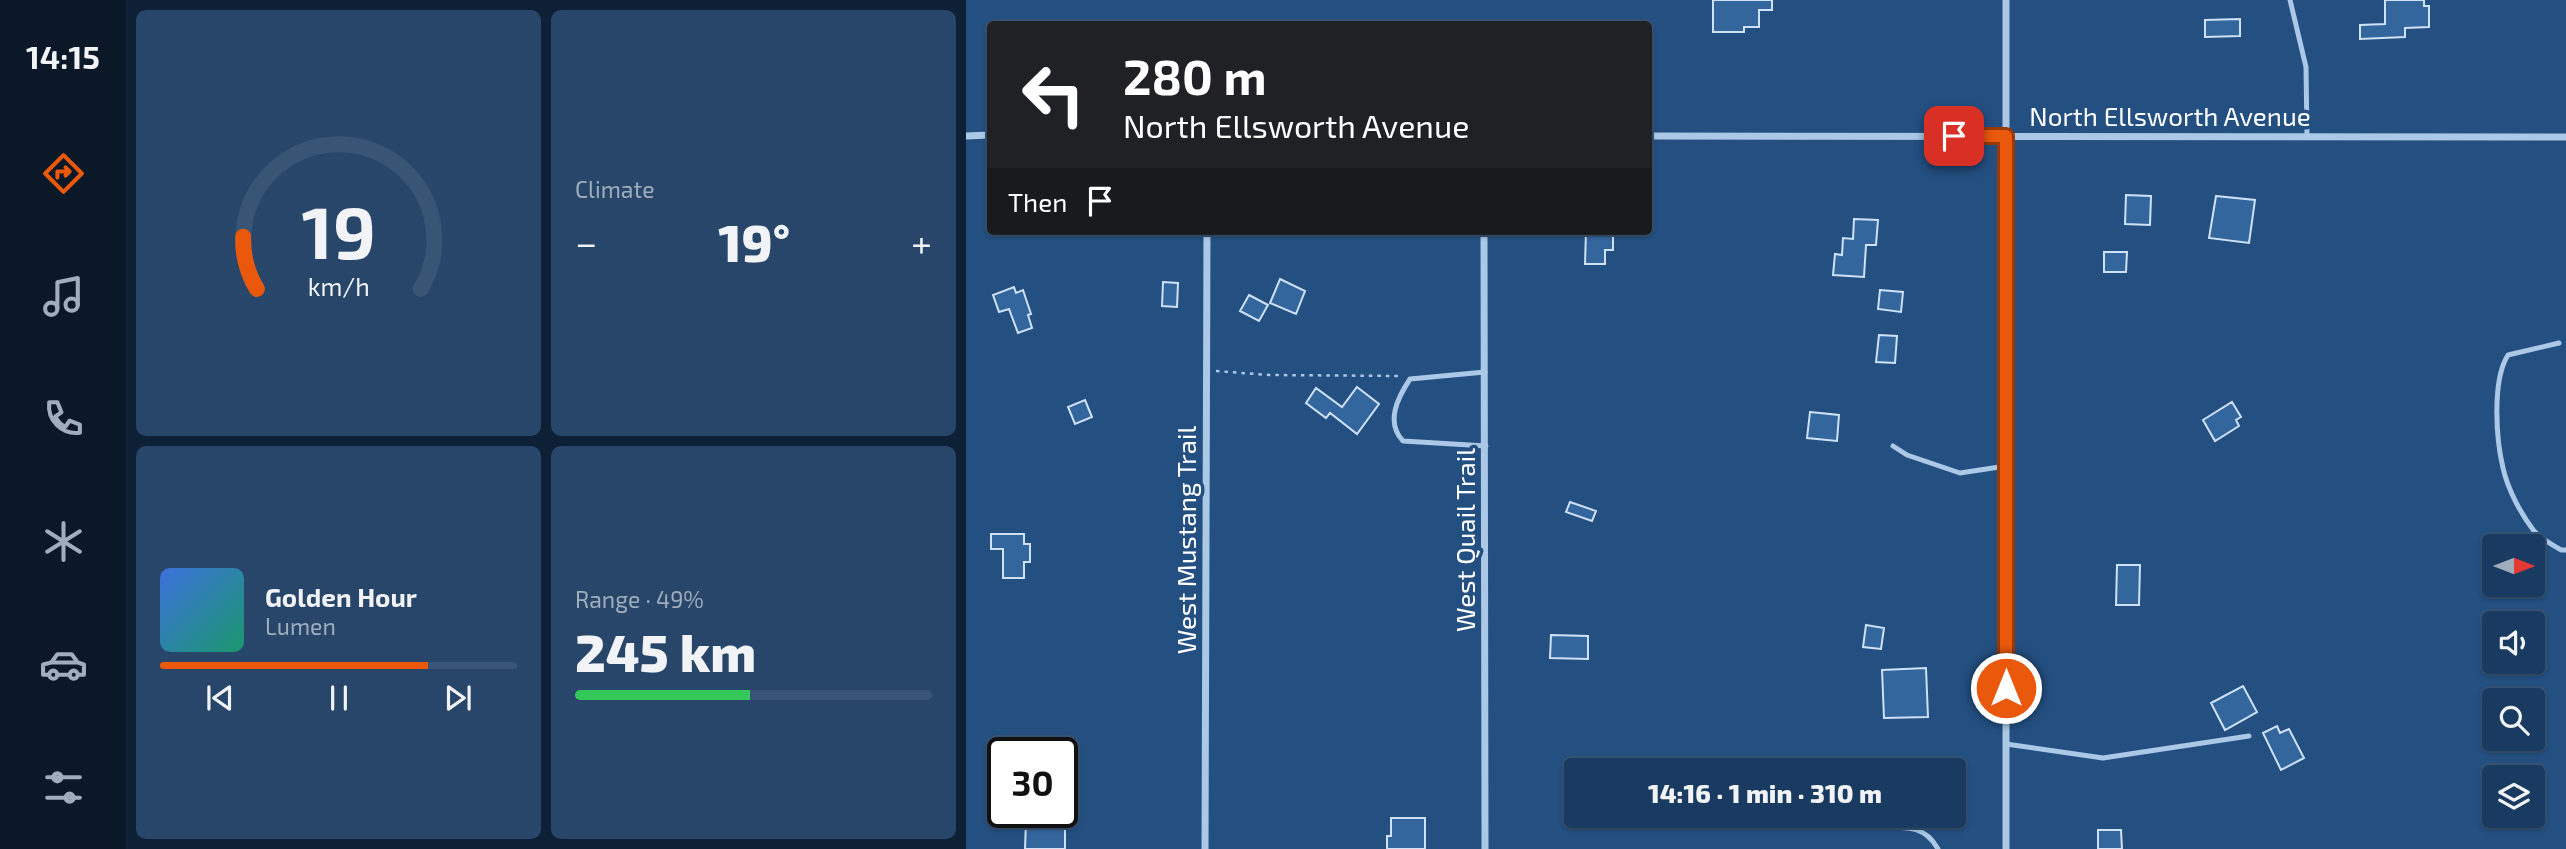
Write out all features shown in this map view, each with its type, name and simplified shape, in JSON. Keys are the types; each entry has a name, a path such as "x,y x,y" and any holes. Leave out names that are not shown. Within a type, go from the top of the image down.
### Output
{"street":[{"path":"2006,0 2006,849"},
{"path":"966,136 987,135"},
{"name":"North Ellsworth Avenue","path":"1652,136 2566,137"},
{"name":"West Mustang Trail","path":"1205,849 1207,235"},
{"name":"West Quail Trail","path":"1484,235 1485,849"}],"lane":[{"path":"2290,0 2306,67 2307,136"},
{"path":"2559,343 2508,355 2501,367 2498,418 2503,468 2515,500 2536,533 2561,550 2566,550"},
{"path":"1485,372 1415,376 1397,398 1394,421 1403,441 1486,446"},
{"path":"1893,446 1907,455 1960,473 2006,466"},
{"path":"2006,744 2103,758 2249,736"},
{"path":"1916,828 1931,838 1938,849"}],"path":[{"path":"1207,370 1270,375 1415,376"}],"building":[{"path":"1713,0 1772,0 1772,10 1759,10 1759,27 1744,27 1744,32 1713,32"},
{"path":"2385,0 2424,0 2424,6 2429,6 2429,27 2405,28 2405,37 2360,39 2360,25 2385,24"},
{"path":"2240,19 2240,36 2205,37 2205,20"},
{"path":"2126,195 2151,196 2150,225 2125,224"},
{"path":"2216,196 2255,200 2249,243 2209,238"},
{"path":"1854,219 1878,220 1876,245 1866,245 1864,277 1833,275 1835,254 1842,255 1843,238 1853,239"},
{"path":"1586,235 1613,235 1613,250 1605,250 1605,264 1585,264"},
{"path":"2104,252 2127,252 2126,272 2104,272"},
{"path":"1280,279 1305,291 1296,314 1270,303"},
{"path":"1163,282 1178,283 1177,307 1162,306"},
{"path":"1014,287 1016,293 1023,290 1031,314 1028,315 1032,328 1018,333 1009,309 999,312 993,295"},
{"path":"1880,290 1903,292 1901,312 1878,309"},
{"path":"1249,295 1268,305 1259,321 1240,311"},
{"path":"1879,335 1897,336 1895,363 1876,362"},
{"path":"1357,387 1379,404 1357,434 1330,413 1326,418 1306,403 1316,388 1342,407"},
{"path":"1085,400 1092,417 1075,424 1068,407"},
{"path":"2232,402 2241,417 2236,420 2239,426 2215,441 2203,420"},
{"path":"1810,412 1839,415 1837,441 1807,438"},
{"path":"1570,502 1596,511 1592,521 1566,512"},
{"path":"991,534 1024,534 1024,544 1030,544 1030,562 1024,562 1024,578 1003,578 1003,549 991,549"},
{"path":"2117,565 2140,565 2139,605 2116,605"},
{"path":"1866,625 1884,628 1881,649 1863,647"},
{"path":"1551,635 1588,636 1588,659 1550,658"},
{"path":"1926,668 1928,717 1884,718 1882,670"},
{"path":"2243,686 2257,712 2225,730 2211,703"},
{"path":"2277,726 2280,733 2289,729 2304,758 2281,770 2263,733"},
{"path":"1391,818 1425,818 1425,849 1387,849 1387,836 1391,836"},
{"path":"1026,828 1065,828 1065,849 1025,849"},
{"path":"2098,830 2121,830 2122,849 2098,849"}],"route":[{"path":"1954,136 2006,136 2006,688"}]}
